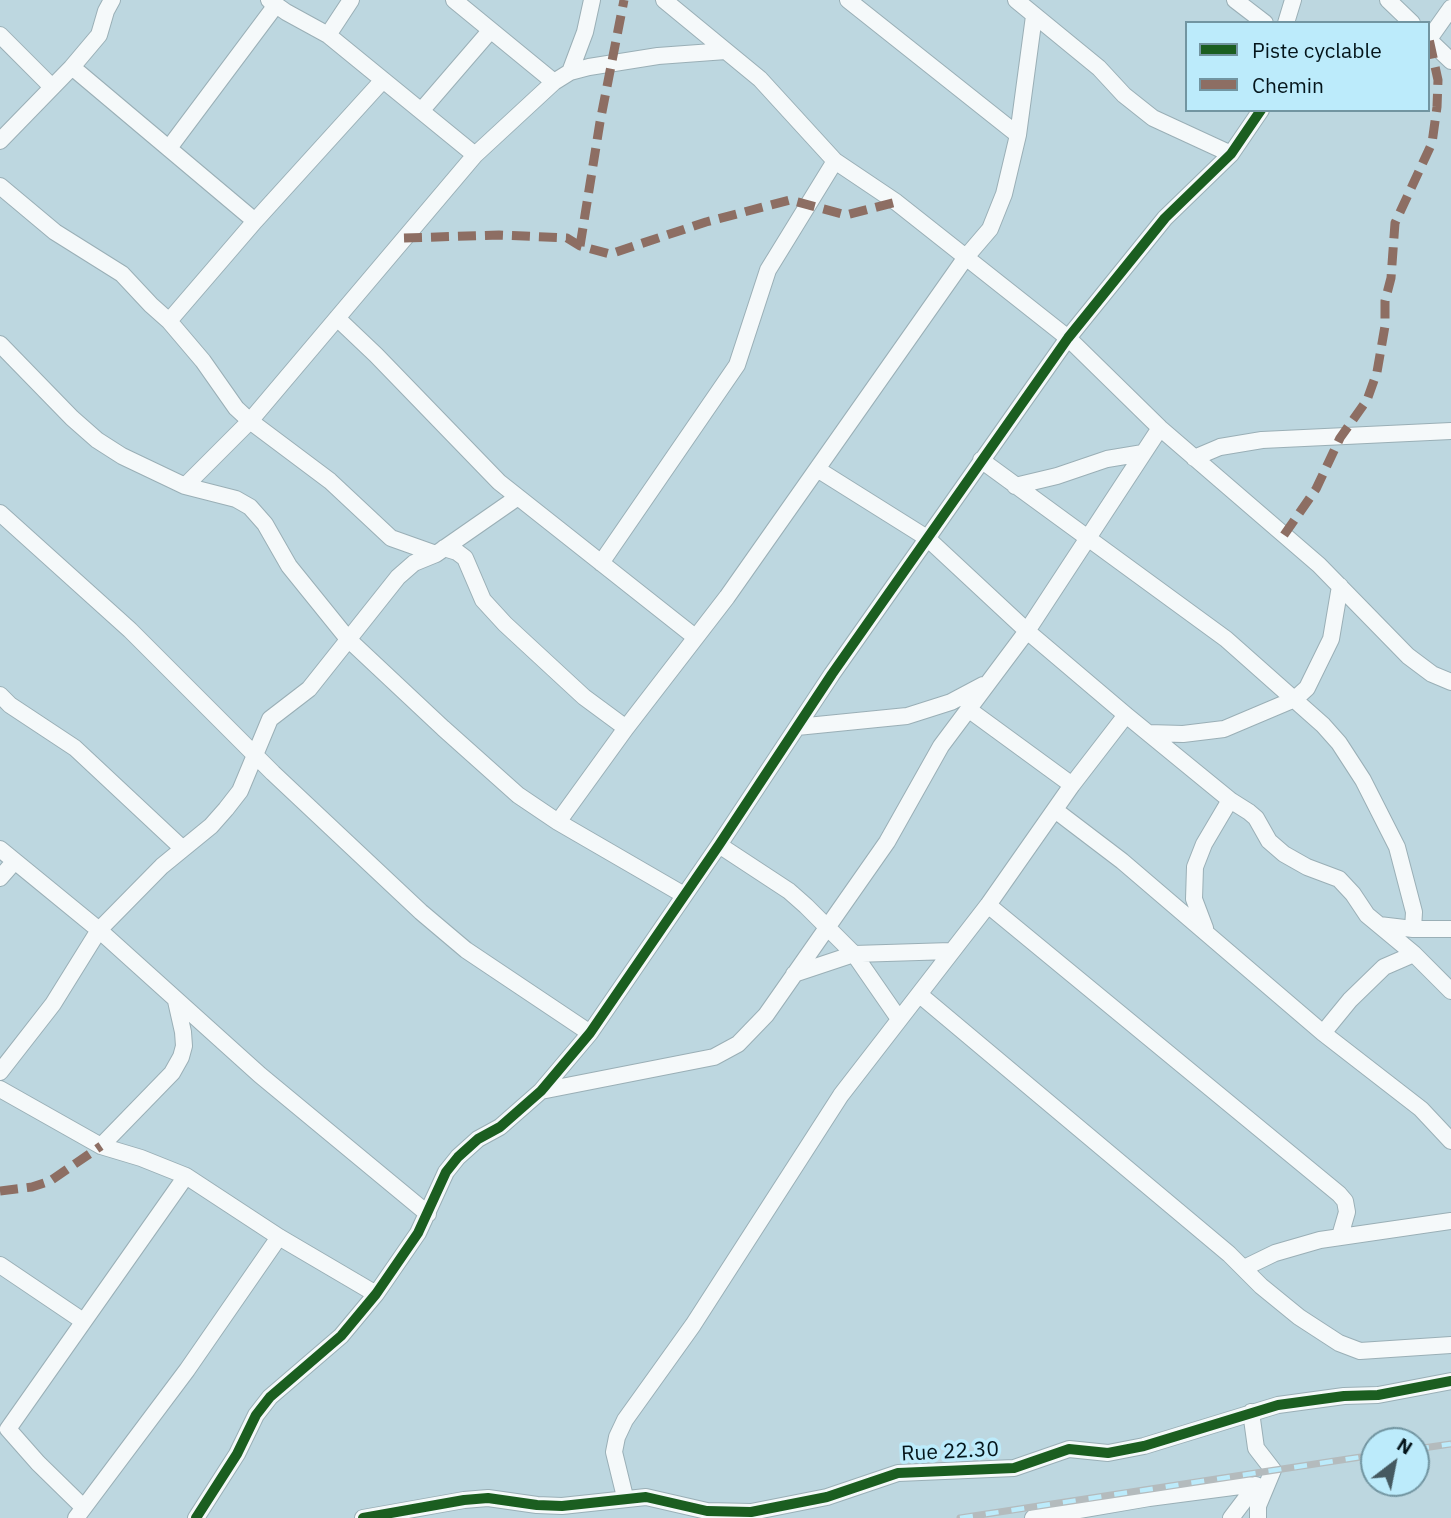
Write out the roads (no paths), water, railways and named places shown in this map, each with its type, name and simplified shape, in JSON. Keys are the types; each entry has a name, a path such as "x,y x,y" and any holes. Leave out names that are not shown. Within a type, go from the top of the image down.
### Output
{"street":[{"path":"0,141 72,67 99,34 112,0"},
{"path":"328,36 351,0"},
{"path":"454,0 554,82"},
{"path":"570,72 585,32 592,0"},
{"path":"664,0 760,79 835,161 896,202 1068,338 1160,428 1319,565 1408,656 1432,674 1451,682"},
{"path":"678,12 690,0"},
{"path":"848,0 1018,135"},
{"path":"1016,0 1153,118 1231,154"},
{"path":"1234,0 1262,21"},
{"path":"1287,21 1293,0"},
{"path":"1388,0 1410,21"},
{"path":"169,148 272,2 328,36 475,155"},
{"path":"1430,38 1451,8"},
{"path":"558,822 727,597 966,257 990,229 1004,194 1018,135 1034,16"},
{"path":"421,111 490,31"},
{"path":"0,36 52,88"},
{"path":"1430,40 1451,61"},
{"path":"185,486 250,421 475,155 554,82 570,72 657,56 726,51"},
{"path":"72,67 256,221"},
{"path":"169,321 383,80"},
{"path":"196,1518 237,1454 256,1415 270,1397 341,1336 376,1294 418,1233 446,1171 457,1157 478,1139 500,1127 541,1091 590,1033 797,727 1068,338 1165,218 1231,154 1260,112"},
{"path":"601,563 737,365 768,270 835,161"},
{"path":"0,186 55,232 122,274 169,321 203,361 236,408 330,481 391,538 440,551 457,552 465,558 483,600 505,624 584,697 626,728"},
{"path":"337,318 499,482 695,637"},
{"path":"0,344 97,440 122,456 185,486 236,499 250,507 265,524 289,566 348,639 518,795 558,822 684,895"},
{"path":"541,1091 714,1057 738,1044 766,1015 887,842 928,766 985,684 1027,631 1160,428"},
{"path":"1194,458 1220,447 1262,440 1451,431"},
{"path":"1015,486 1057,476 1107,459 1143,453"},
{"path":"981,460 1226,639 1295,699 1339,743 1363,780 1397,847 1413,912 1413,929"},
{"path":"817,469 927,538 1027,631 1230,800 1256,818 1269,841 1284,854 1307,867 1339,879 1367,915 1414,954 1451,990"},
{"path":"0,1072 53,1004 99,930 183,848 211,826 240,791 270,719 309,689 405,570 440,551 517,497"},
{"path":"0,513 130,629 256,755 421,912 466,950 590,1033"},
{"path":"1148,733 1183,734 1224,729 1295,699 1307,688 1331,639 1340,586"},
{"path":"797,727 907,716 951,702 985,684"},
{"path":"3,705 75,748 183,848"},
{"path":"968,709 1072,785"},
{"path":"625,1497 614,1452 625,1420 693,1325 841,1095 988,905 1072,785 1126,715"},
{"path":"1209,936 1194,899 1195,867 1204,845 1230,800"},
{"path":"1055,810 1152,886 1323,1032 1421,1109 1451,1141"},
{"path":"719,845 789,891 827,927 854,954 899,1019"},
{"path":"0,849 99,930 297,1107 428,1214"},
{"path":"0,878 14,862"},
{"path":"988,905 1339,1194 1345,1200 1347,1212 1340,1236"},
{"path":"1379,925 1413,929 1451,929"},
{"path":"794,974 854,954 951,951"},
{"path":"1323,1032 1350,1000 1384,967 1414,954"},
{"path":"920,995 1299,1317 1350,1348 1373,1352 1451,1345"},
{"path":"101,1146 172,1073 181,1057 184,1046 183,1032 176,1001"},
{"path":"0,1089 101,1146 186,1176 279,1237 376,1294"},
{"path":"186,1176 83,1321 4,1425 80,1512 187,1370 279,1237"},
{"path":"1244,1268 1275,1253 1340,1236 1451,1221"},
{"path":"0,1265 83,1321"},
{"name":"Rue 22.30","path":"363,1518 488,1498 562,1506 625,1497 646,1497 707,1511 751,1512 827,1497 898,1473 1014,1468 1069,1449 1108,1453 1143,1446 1278,1405 1345,1396 1378,1395 1451,1381"},
{"path":"1231,1518 1273,1470 1256,1448 1251,1412"},
{"path":"1033,1518 1149,1498 1261,1486"},
{"path":"1258,1518 1261,1486"}],"railway":[{"path":"1430,1447 1451,1444"},
{"path":"960,1518 1360,1457"}]}
